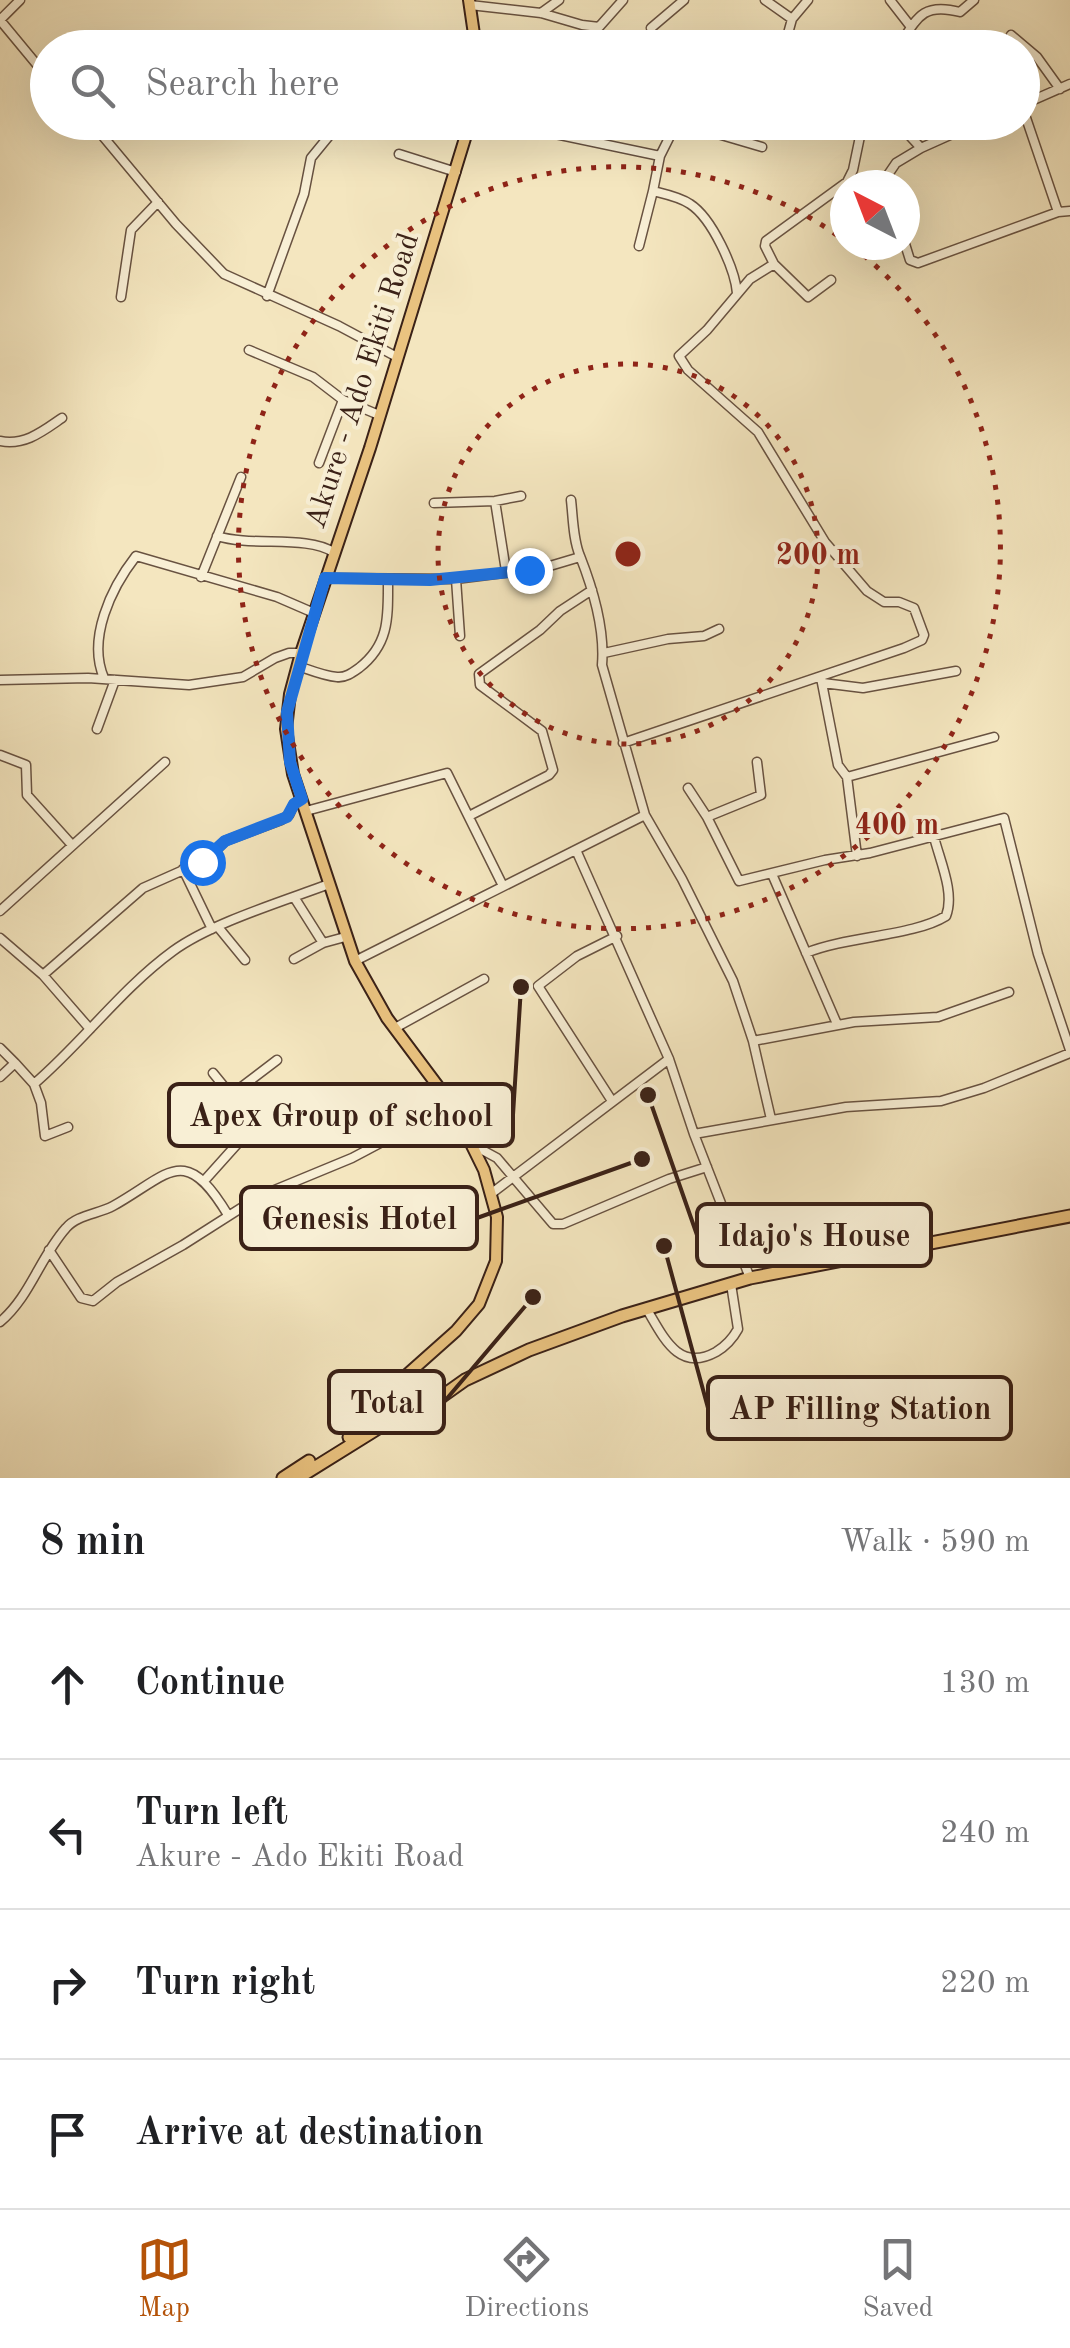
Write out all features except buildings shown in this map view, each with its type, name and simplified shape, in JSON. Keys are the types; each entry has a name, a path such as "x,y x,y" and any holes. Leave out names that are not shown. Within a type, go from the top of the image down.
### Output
{"highway":[{"path":"283,1478 348,1437 530,1350 646,1308 730,1282 1070,1216"},
{"path":"400,1385 402,1396 416,1402"},
{"path":"298,1478 416,1402 450,1390"},
{"path":"348,1437 383,1396"}],"main road":[{"path":"470,2 474,30"},
{"name":"Akure - Ado Ekiti Road","path":"383,1396 472,1314 486,1291 499,1238 492,1192 473,1145 452,1105 396,1028 355,961 290,762 286,729 301,653 465,140"},
{"path":"383,1422 410,1372"},
{"path":"383,1396 383,1422"}],"street":[{"path":"20,0 0,20 30,56"},
{"path":"541,12 559,0"},
{"path":"470,2 541,12 582,25 599,26 623,0"},
{"path":"651,28 684,0"},
{"path":"765,0 792,18"},
{"path":"789,30 792,18 808,0"},
{"path":"890,0 910,27"},
{"path":"908,30 934,7 960,12 974,0"},
{"path":"1040,62 1060,88"},
{"path":"1040,97 1070,84"},
{"path":"106,140 224,274 397,357"},
{"path":"267,296 304,194 311,158 326,140"},
{"path":"584,140 660,156"},
{"path":"639,246 660,156 668,140"},
{"path":"738,140 762,147"},
{"path":"852,170 859,140"},
{"path":"913,140 920,148"},
{"path":"892,170 896,163 938,140"},
{"path":"1034,140 1058,212"},
{"path":"398,154 456,172"},
{"path":"653,191 694,207 736,272 738,293"},
{"path":"830,198 764,246 789,282 810,298 831,280"},
{"path":"121,297 130,230 158,202"},
{"path":"910,260 918,263 1070,211"},
{"path":"623,743 822,680 922,640 924,628 909,604 884,602 866,592 826,542 758,432 682,363 682,350 707,330 750,279 774,264"},
{"path":"249,350 313,377 343,400 380,415"},
{"path":"319,463 343,400"},
{"path":"0,440 16,442 30,438 62,418"},
{"path":"201,577 240,477"},
{"path":"434,503 521,496"},
{"path":"570,500 580,557 592,590 604,653 602,666 645,815 720,951 753,1040 771,1120"},
{"path":"495,501 506,570"},
{"path":"218,536 245,542 316,544 334,552"},
{"path":"104,678 98,628 133,558 140,556 314,613"},
{"path":"325,578 456,579 544,568 580,557"},
{"path":"456,579 460,636"},
{"path":"298,666 339,678 370,659 379,649 388,620 388,580"},
{"path":"470,816 553,770 542,732 480,686 479,674 592,590"},
{"path":"604,653 668,639 704,636 719,629"},
{"path":"0,680 104,678 165,686 243,677 289,653 301,653"},
{"path":"822,680 863,688 956,671"},
{"path":"96,729 115,680"},
{"path":"822,680 838,765 848,777 857,856"},
{"path":"848,777 994,737"},
{"path":"0,755 26,765 27,795 72,845"},
{"path":"0,911 165,762"},
{"path":"707,818 762,795 757,762"},
{"path":"42,976 142,888 206,860 225,841 287,817 294,804 304,805 447,772 503,886"},
{"path":"688,788 739,882 1001,818 1006,820 1038,954 1070,1052 941,1102 846,1108 694,1134"},
{"path":"355,961 645,815"},
{"path":"806,953 833,942 917,926 946,916 949,894 934,837"},
{"path":"576,850 668,1058 750,1278"},
{"path":"183,868 215,928 244,960"},
{"path":"772,874 837,1024"},
{"path":"34,1084 162,960 215,928 329,884"},
{"path":"294,897 323,943"},
{"path":"612,1101 538,986 577,956 616,936"},
{"path":"294,959 323,943 346,937"},
{"path":"0,938 42,976 90,1029"},
{"path":"396,1028 484,979"},
{"path":"753,1040 837,1024 938,1017 1009,992"},
{"path":"0,1048 34,1084 45,1136 68,1126"},
{"path":"492,1192 668,1058"},
{"path":"231,1094 277,1060"},
{"path":"0,1077 15,1064"},
{"path":"213,1073 231,1094 247,1133"},
{"path":"204,1182 247,1133 307,1096"},
{"path":"49,1250 81,1298 93,1301 117,1282 277,1188 352,1158 452,1105"},
{"path":"473,1145 497,1158 553,1224 563,1224 707,1167"},
{"path":"0,1322 18,1303 49,1250 70,1224 108,1209 158,1177 184,1169 204,1182 228,1215"},
{"path":"646,1308 679,1354 692,1360 706,1358 726,1347 738,1330 730,1282"}],"place":[{"name":"Apex Group of school","path":"521,987"},
{"name":"Idajo's House","path":"648,1095"},
{"name":"Genesis Hotel","path":"642,1159"},
{"name":"AP Filling Station","path":"664,1246"},
{"name":"Total","path":"533,1297"}],"route":[{"path":"202,862 225,841 287,817 302,799 290,762 287,712 325,578 456,579 529,570"}]}
